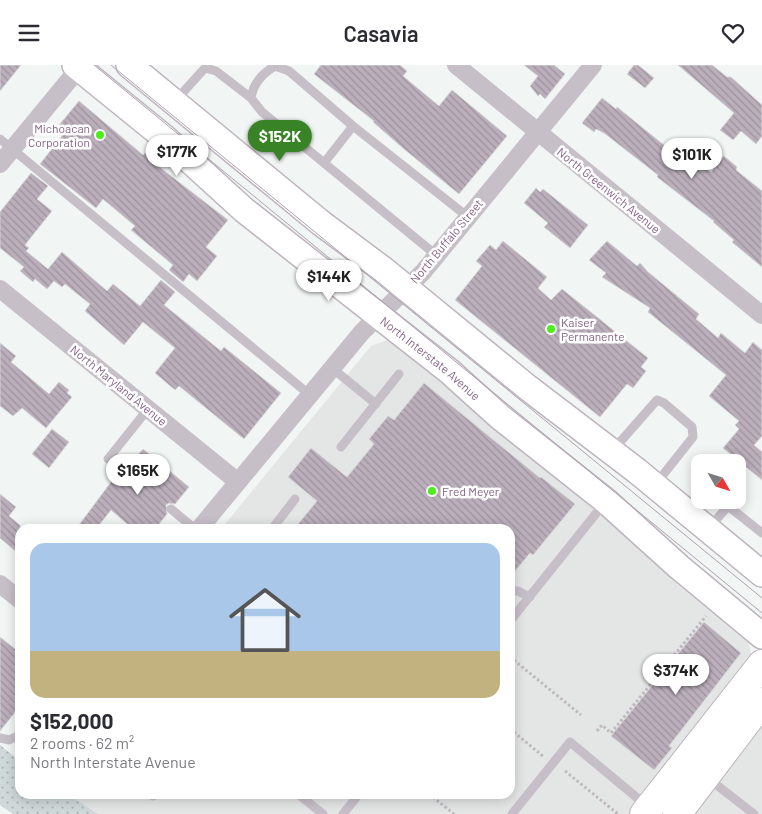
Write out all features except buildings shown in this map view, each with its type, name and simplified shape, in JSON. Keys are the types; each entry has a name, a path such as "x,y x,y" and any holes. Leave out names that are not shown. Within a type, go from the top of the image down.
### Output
{"main road":[{"path":"647,811 762,664"},
{"path":"677,814 756,714"}],"street":[{"name":"North Greenwich Avenue","path":"456,65 762,315"},
{"name":"North Buffalo Street","path":"203,524 332,368 436,255 593,65"},
{"path":"0,164 6,144 77,66"},
{"name":"North Interstate Avenue","path":"77,66 165,138 244,210 450,371 500,417 606,501 719,601 762,636"},
{"path":"135,67 321,223 406,288 526,387 654,485 762,573"},
{"name":"North Maryland Avenue","path":"0,289 238,482"},
{"path":"0,584 15,596"}],"lane":[{"path":"175,102 206,66 216,71 251,98 262,111 436,255"},
{"path":"251,98 252,90 262,77 275,66 281,66 468,217"},
{"path":"324,163 353,126"},
{"path":"6,144 310,395"},
{"path":"332,368 376,404"},
{"path":"341,447 399,375"},
{"path":"611,452 657,400 664,403 692,427 693,437 654,485"},
{"path":"130,476 108,459 148,409"},
{"path":"276,524 295,499"},
{"path":"515,615 606,501"},
{"path":"171,509 189,524"},
{"path":"708,529 726,509"},
{"path":"737,509 762,533"},
{"path":"515,591 530,597"},
{"path":"0,737 9,740 15,737"},
{"path":"512,814 570,742 647,811"},
{"path":"706,776 754,814"},
{"path":"304,799 323,814"},
{"path":"343,814 355,799"}],"path":[{"path":"597,731 602,725 612,733 719,601"},
{"path":"515,661 581,715"},
{"path":"515,733 546,758"},
{"path":"565,771 618,814"},
{"path":"436,799 454,814"}],"shaded area":[{"path":"387,340 397,344 583,498 679,586 748,643 752,655 750,662 636,814 98,814 76,799 515,799 515,524 225,524 371,346"},
{"path":"762,721 762,814 692,814"},
{"path":"0,745 15,757 15,799 76,799 98,814 13,814 0,805"}],"tram line":[{"path":"94,65 762,613"},
{"path":"111,65 762,598"}],"place":[{"name":"Michoacan Corporation","path":"100,135"},
{"name":"Kaiser Permanente","path":"551,329"},
{"name":"Fred Meyer","path":"432,491"}]}
